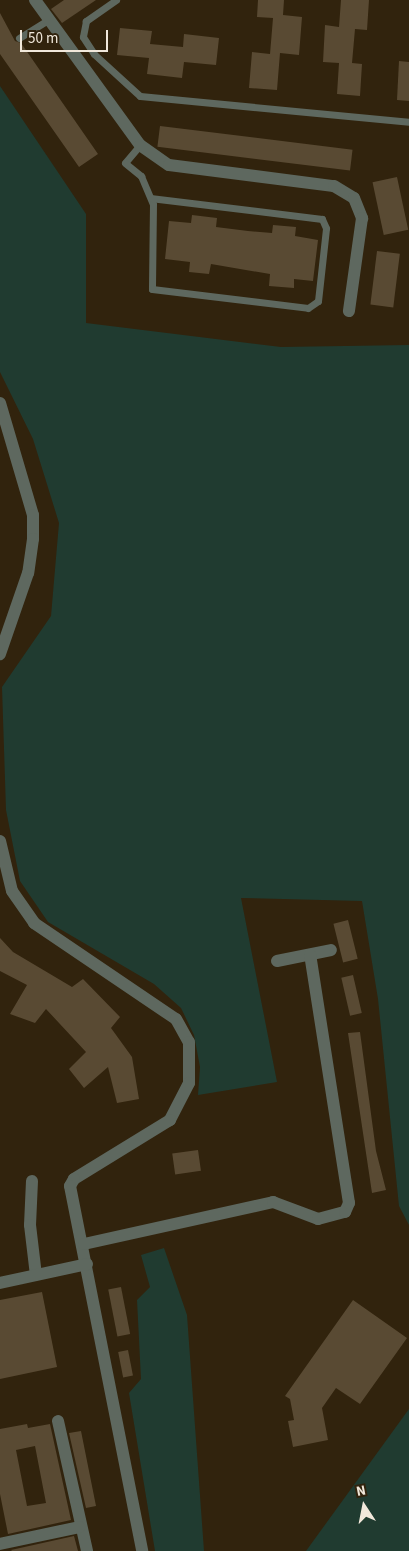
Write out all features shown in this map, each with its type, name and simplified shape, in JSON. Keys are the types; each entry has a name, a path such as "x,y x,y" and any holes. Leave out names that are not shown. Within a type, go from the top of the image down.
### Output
{"street":[{"path":"35,0 140,145 169,165 346,191 362,218 349,311"},
{"path":"0,403 33,515 33,539 28,573 0,654"},
{"path":"1,846 12,891 34,923 176,1019 189,1042 189,1083 170,1120 74,1179 72,1197 84,1244 142,1551"},
{"path":"277,961 331,950"},
{"path":"84,1244 273,1202 318,1219 344,1212 349,1203 310,955"},
{"path":"32,1181 31,1238 36,1275"},
{"path":"0,1283 87,1264"},
{"path":"58,1421 79,1527 87,1551"},
{"path":"2,1551 0,1544 79,1527"}],"lane":[{"path":"116,0 86,21 83,36 94,54 140,96 409,122"},
{"path":"20,38 49,19"},
{"path":"140,145 125,163 141,176 152,198 155,218 150,282 158,293 308,308 318,301 326,228 322,220 152,198"}],"green space":[{"path":"0,86 86,214 86,323 281,347 409,345 409,1225 399,1206 378,999 362,901 241,898 277,1082 198,1095 200,1067 194,1035 181,1008 154,984 48,922 20,881 6,810 2,687 51,616 59,523 33,439 0,372"},
{"path":"164,1248 187,1315 204,1551 155,1551 129,1393 141,1379 137,1300 150,1287 141,1255"},
{"path":"409,1409 409,1551 306,1551"}],"building":[{"path":"64,0 96,0 62,23 51,9"},
{"path":"258,0 284,0 283,15 302,17 299,55 280,53 277,90 249,88 252,52 270,54 273,18 257,17"},
{"path":"341,0 369,0 367,30 355,29 352,63 362,64 360,96 337,94 339,63 323,62 325,25 339,27"},
{"path":"0,13 15,41 21,43 98,154 79,167 0,54"},
{"path":"120,28 152,31 150,44 183,47 184,34 219,38 216,65 184,62 182,78 147,74 149,58 117,55"},
{"path":"399,61 409,62 409,101 397,100"},
{"path":"160,126 353,150 350,170 157,147"},
{"path":"397,177 408,230 384,235 373,182"},
{"path":"192,215 217,218 216,227 248,231 272,233 273,225 296,227 295,236 318,240 313,281 294,279 294,288 269,286 270,274 211,264 209,274 189,272 190,262 165,259 169,221 191,223"},
{"path":"377,251 400,254 393,307 370,305"},
{"path":"348,920 358,959 343,962 333,924"},
{"path":"0,938 13,952 72,987 83,979 120,1017 111,1028 132,1057 139,1099 117,1103 108,1067 84,1088 69,1069 86,1052 46,1009 35,1023 10,1014 27,985 0,971"},
{"path":"353,975 362,1013 350,1016 341,978"},
{"path":"360,1032 376,1151 386,1190 372,1193 348,1033"},
{"path":"198,1150 201,1171 175,1174 172,1154"},
{"path":"121,1287 130,1334 117,1337 108,1289"},
{"path":"42,1292 57,1367 0,1379 0,1300"},
{"path":"353,1300 407,1338 360,1404 336,1388 322,1408 328,1440 293,1447 288,1421 294,1420 290,1399 285,1396"},
{"path":"128,1350 133,1376 123,1377 118,1352"},
{"path":"27,1424 28,1428 50,1424 71,1520 8,1534 0,1494 0,1429","holes":["35,1446 46,1503 27,1506 16,1450"]},
{"path":"81,1431 96,1506 86,1508 69,1433"},
{"path":"74,1536 78,1551 11,1550"}]}
